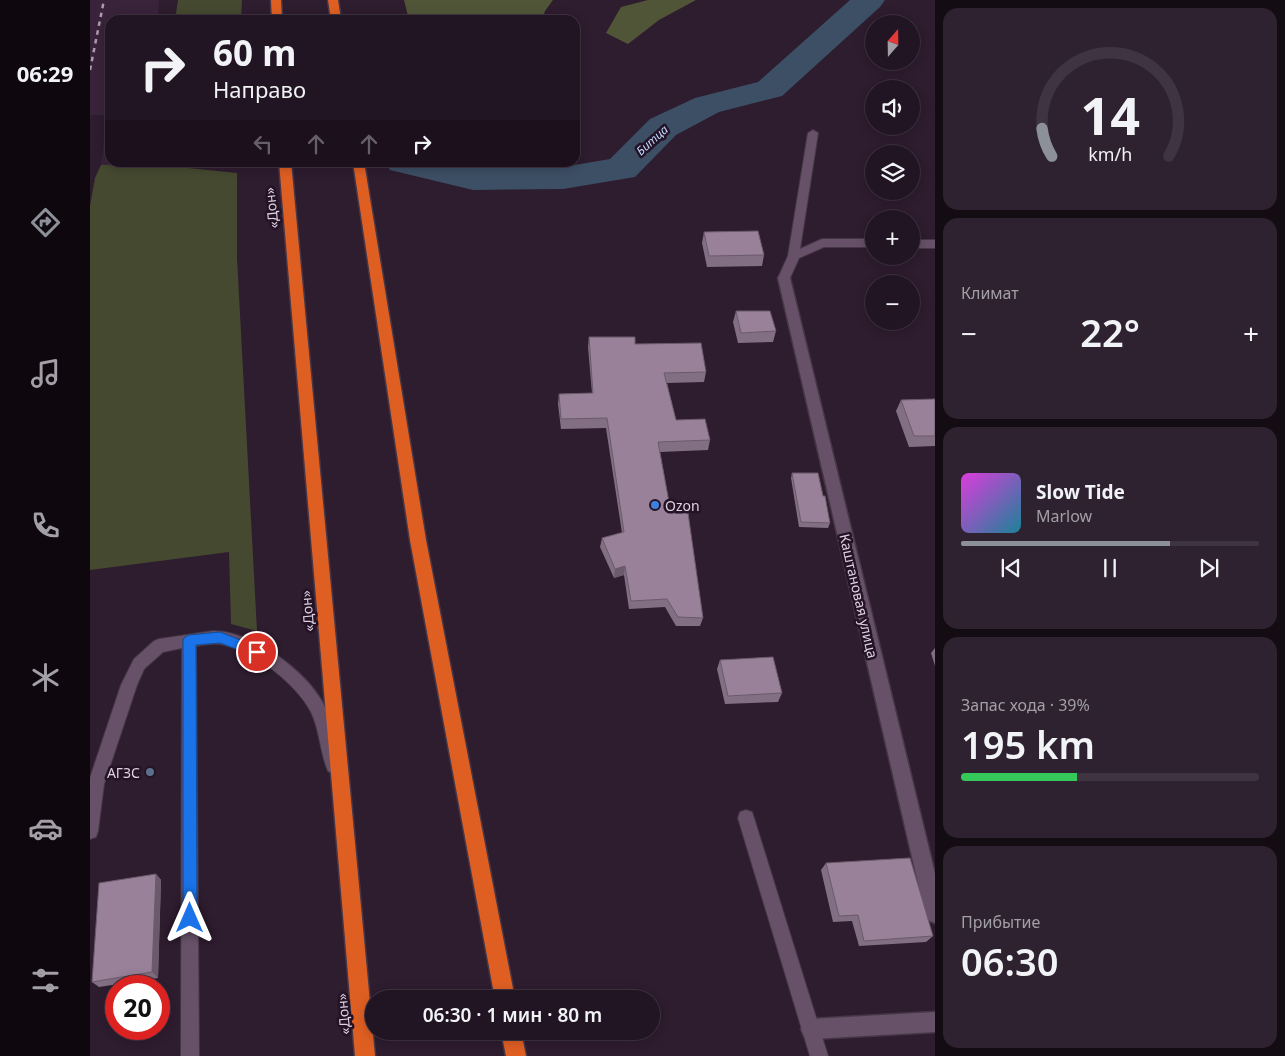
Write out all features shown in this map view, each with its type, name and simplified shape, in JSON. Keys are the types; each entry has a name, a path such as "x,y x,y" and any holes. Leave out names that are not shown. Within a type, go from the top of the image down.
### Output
{"highway":[{"path":"276,0 277,15"},
{"path":"334,0 336,15"},
{"name":"«Дон»","path":"286,167 366,1056"},
{"path":"359,167 418,540 503,990"},
{"path":"513,1040 516,1056"}],"street":[{"name":"Каштановая улица","path":"784,278 935,913"},
{"path":"811,1029 935,1022"}],"lane":[{"path":"784,278 794,256 798,219 809,170 813,133"},
{"path":"794,256 822,243 865,244"},
{"path":"920,244 935,244"},
{"path":"90,830 96,784 129,685 139,664 159,646 189,640 220,638 246,646 268,657 291,675 316,707 342,792"},
{"path":"189,640 190,1056"},
{"path":"746,818 819,1056"}],"shaded area":[{"path":"90,0 159,0 158,15 105,15 105,115 90,115"},
{"path":"105,132 105,165 101,165"}],"green space":[{"path":"178,0 242,0 241,15 176,15"},
{"path":"404,0 553,0 544,15 408,15"},
{"path":"648,0 696,0 659,20 628,44 606,33 621,7"},
{"path":"101,165 105,165 105,167 178,167 237,173 237,258 257,631 231,624 229,552 90,570 90,206 95,178"}],"building":[{"path":"758,231 764,255 709,256 704,232"},
{"path":"736,311 770,311 776,331 741,333"},
{"path":"589,337 635,337 635,344 701,343 706,372 664,373 676,420 705,419 710,440 658,442 671,513 688,513 703,618 678,617 667,599 631,601 625,566 615,569 602,538 624,532 607,418 561,419 559,394 593,393"},
{"path":"935,399 935,436 914,436 901,400"},
{"path":"792,473 818,473 830,523 801,522"},
{"path":"773,657 782,693 728,696 720,660"},
{"path":"910,858 933,936 864,941 858,915 839,916 826,863"},
{"path":"156,874 152,972 134,975 105,975 105,980 92,982 99,883"}],"waterway":[{"name":"Битца","path":"424,167 473,179 563,178 622,169 663,127 707,105 770,89 869,0"}],"railway":[{"path":"90,70 104,0"}],"place":[{"name":"Ozon","path":"655,505"},
{"name":"АГЗС","path":"150,772"}],"route":[{"path":"190,918 189,640 220,638 246,646 257,652"}]}
